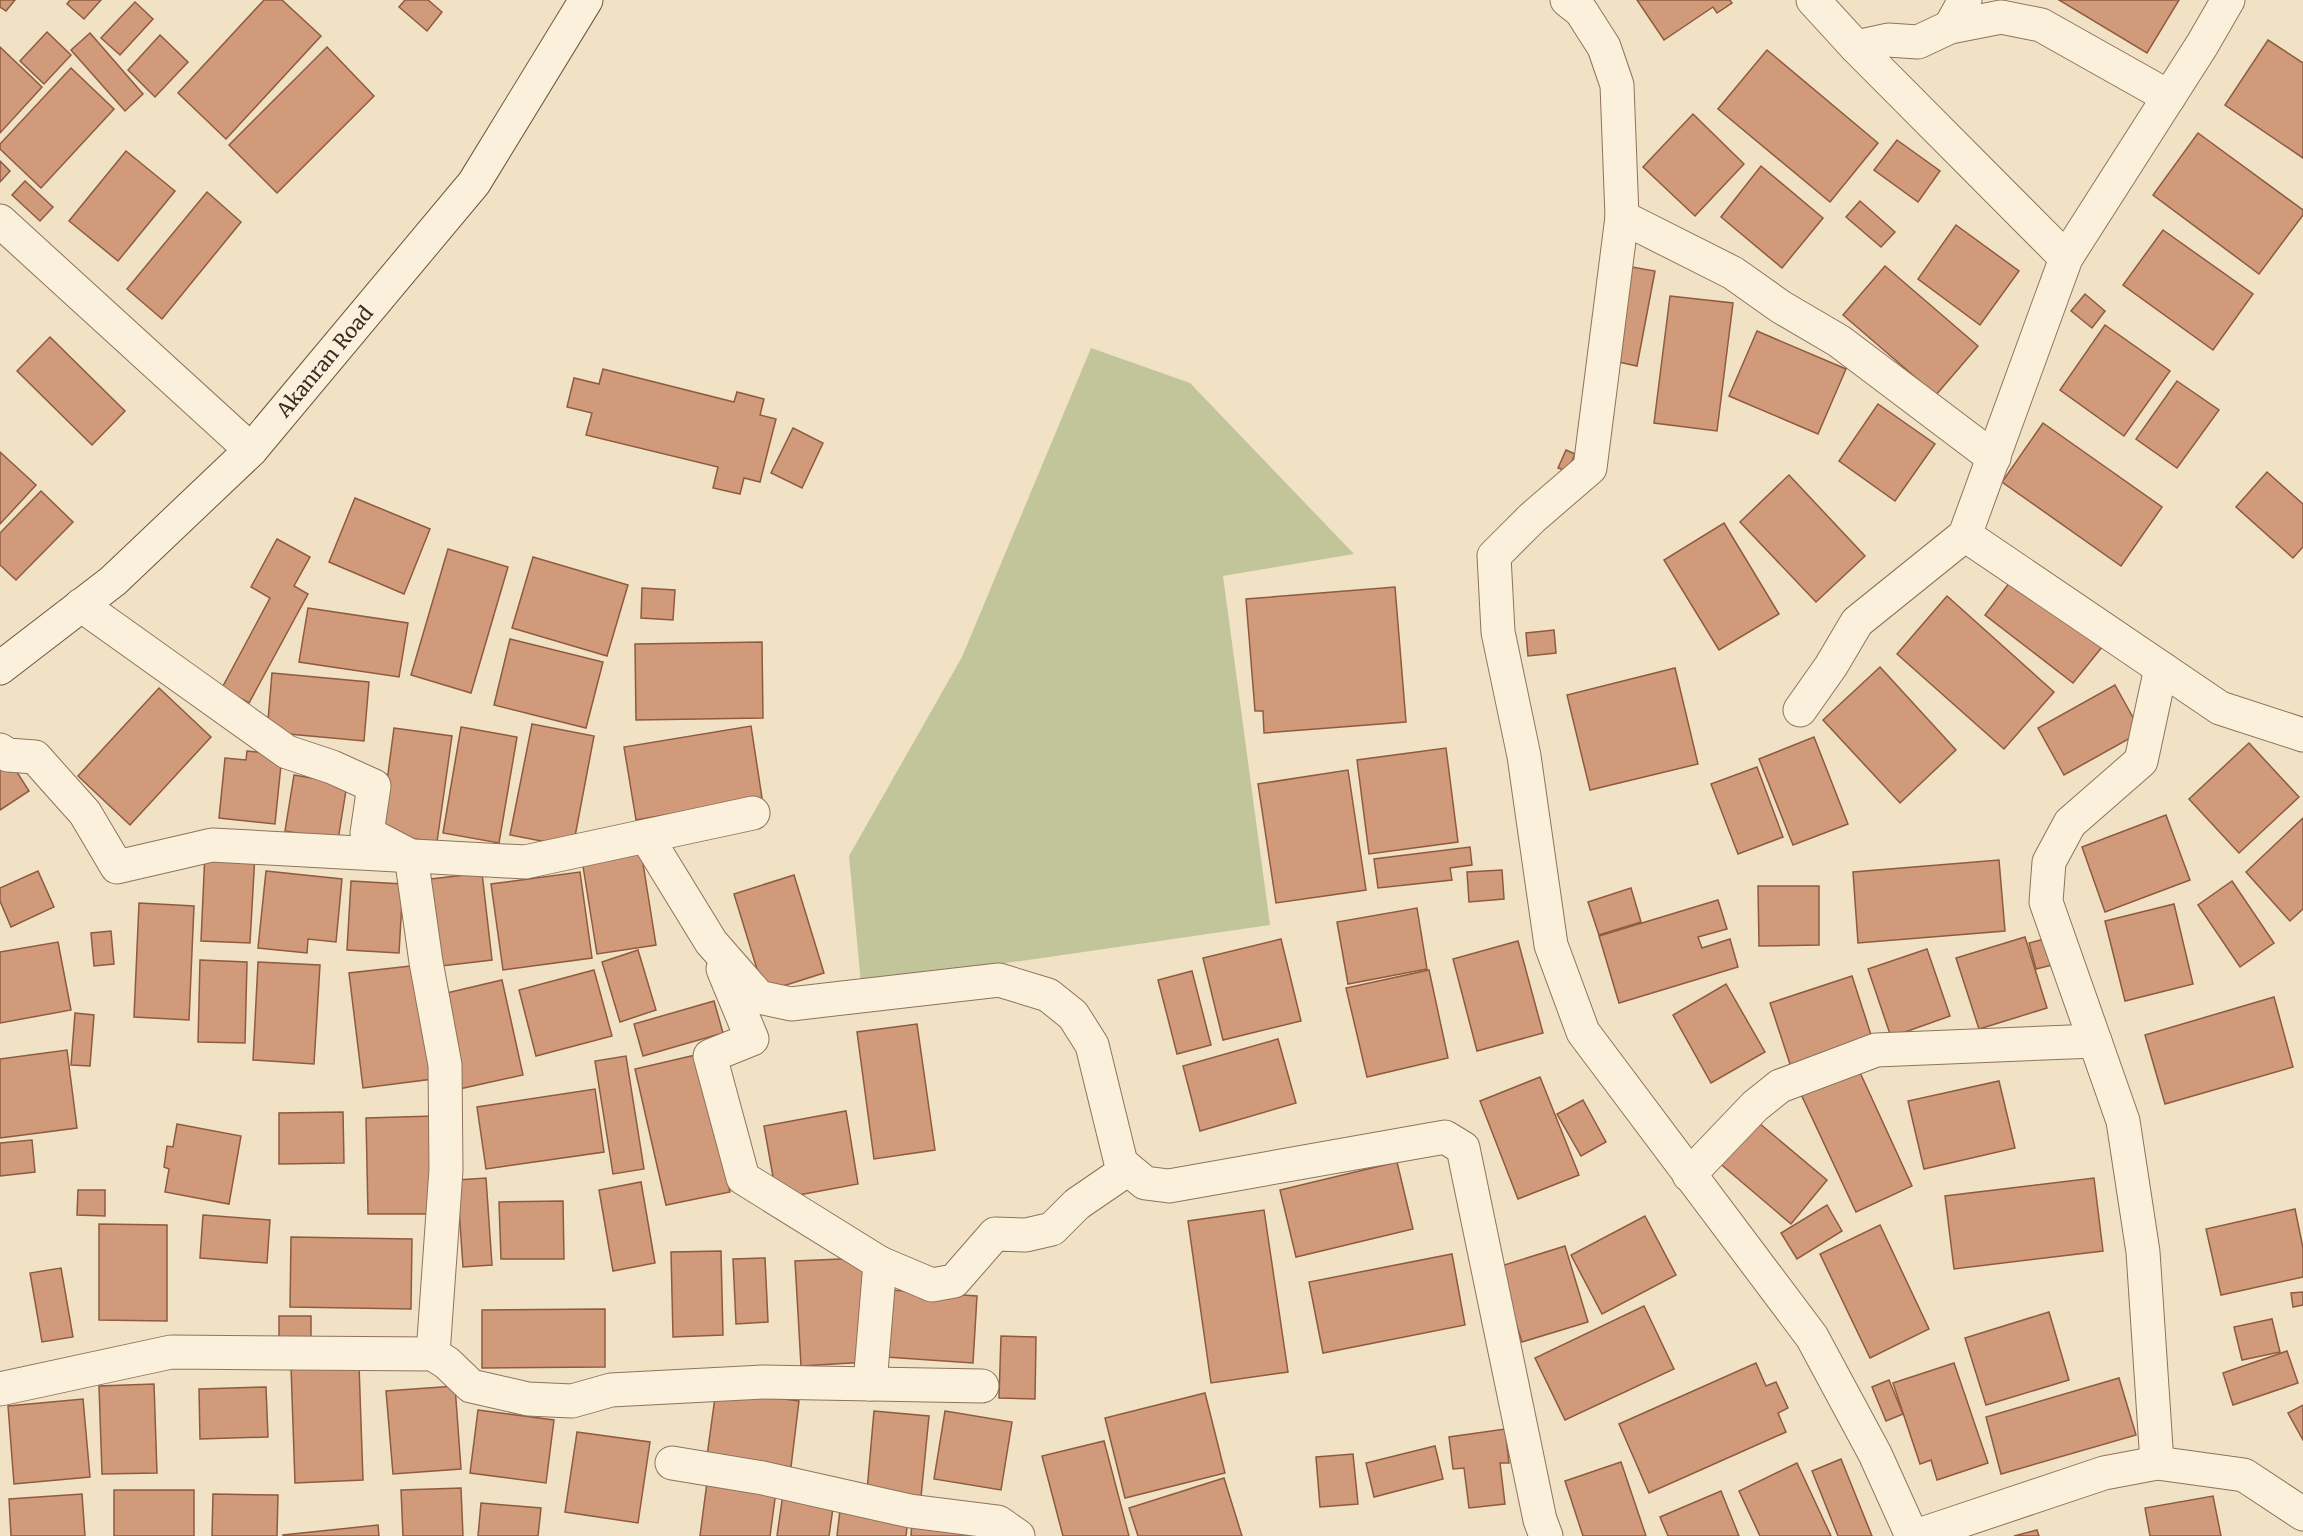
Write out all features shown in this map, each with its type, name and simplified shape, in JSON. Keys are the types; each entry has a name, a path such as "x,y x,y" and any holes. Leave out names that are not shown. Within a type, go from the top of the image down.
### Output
{"street":[{"name":"Akanran Road","path":"0,668 113,581 251,450 474,183 586,0"},
{"path":"1567,0 1581,11 1604,47 1617,85 1622,217 1590,468 1532,518 1494,556 1498,632 1524,756 1551,945 1583,1032 1812,1337 1875,1454 1914,1536 2104,1473 2157,1463 2244,1475 2303,1514"},
{"path":"1813,0 1856,47 2066,258"},
{"path":"1800,710 1831,666 1857,622 1965,535 2066,258 2229,0"},
{"path":"1856,47 1888,40 1918,42 1957,14 2001,17 2041,25 2169,97"},
{"path":"1622,217 1733,273 1781,307 1839,341 1994,458"},
{"path":"0,220 251,450"},
{"path":"1965,535 2220,708 2303,735"},
{"path":"81,605 287,752 332,767 374,786 367,833 411,856"},
{"path":"2157,1463 2144,1252 2123,1121 2046,902 2049,862 2070,823 2142,761 2161,668"},
{"path":"0,750 8,755 35,757 85,813 117,867 212,844 525,862 753,813"},
{"path":"646,836 711,942 752,1039 710,1056 743,1178 880,1263 932,1285 954,1281 995,1234 1026,1235 1052,1229 1077,1204 1128,1169"},
{"path":"411,856 426,962 445,1065 446,1170 433,1354"},
{"path":"711,942 759,998 791,1004 999,980 1048,996 1073,1015 1092,1044 1121,1163 1145,1183 1169,1186 1445,1137 1463,1148 1540,1520 1546,1536"},
{"path":"1689,1174 1755,1106 1780,1086 1876,1050 2095,1041"},
{"path":"870,1384 880,1263"},
{"path":"0,1389 171,1352 433,1354 447,1363 471,1386 528,1399 572,1401 611,1390 763,1382 982,1386"},
{"path":"672,1463 763,1478 910,1511 998,1522 1018,1536"}],"green space":[{"path":"1091,348 1190,383 1354,554 1223,576 1270,925 861,984 849,856 962,657"}],"building":[{"path":"0,0 15,0 6,11 0,7"},
{"path":"70,0 101,0 84,19 67,4"},
{"path":"264,0 282,0 321,36 226,139 178,93"},
{"path":"405,0 428,0 442,12 427,31 399,7"},
{"path":"1637,0 1730,0 1732,3 1717,13 1713,7 1664,40"},
{"path":"2059,0 2179,0 2147,53"},
{"path":"135,2 153,19 120,55 101,38"},
{"path":"47,32 71,55 44,84 20,61"},
{"path":"90,33 143,94 125,111 71,50"},
{"path":"160,35 188,62 155,97 128,70"},
{"path":"2268,40 2303,63 2303,158 2225,105"},
{"path":"0,47 42,87 0,133"},
{"path":"327,47 374,96 277,193 229,145"},
{"path":"1767,50 1878,143 1830,202 1718,109"},
{"path":"71,68 114,109 41,188 0,149 0,144"},
{"path":"1693,114 1744,164 1695,216 1643,167"},
{"path":"2198,133 2303,210 2303,215 2259,274 2153,195"},
{"path":"1897,140 1940,171 1918,202 1874,170"},
{"path":"126,151 175,191 118,261 69,221"},
{"path":"0,161 10,171 0,182"},
{"path":"1761,166 1823,218 1782,268 1721,217"},
{"path":"25,181 53,207 40,221 12,195"},
{"path":"207,192 241,222 162,319 127,289"},
{"path":"1860,201 1895,232 1881,247 1846,217"},
{"path":"1956,225 2019,271 1980,325 1918,279"},
{"path":"2163,230 2253,294 2213,350 2123,285"},
{"path":"1626,266 1655,271 1637,366 1609,360"},
{"path":"1885,266 1978,346 1936,395 1843,315"},
{"path":"2085,294 2105,311 2092,328 2071,311"},
{"path":"1670,296 1733,303 1717,431 1654,423"},
{"path":"2105,325 2170,371 2124,436 2060,390"},
{"path":"1757,331 1846,369 1818,434 1729,396"},
{"path":"50,337 125,411 92,445 17,371"},
{"path":"603,369 734,402 737,392 764,399 760,415 776,419 760,482 744,478 740,494 713,488 718,467 586,435 592,413 567,407 574,378 599,384"},
{"path":"2177,381 2219,410 2177,468 2136,439"},
{"path":"1878,404 1935,444 1895,501 1839,461"},
{"path":"2043,423 2162,507 2121,566 2002,482"},
{"path":"793,428 823,443 802,488 771,473"},
{"path":"1566,450 1575,454 1568,471 1558,468"},
{"path":"0,452 36,485 0,524"},
{"path":"2267,472 2303,504 2303,547 2293,558 2236,507"},
{"path":"1789,475 1865,556 1816,602 1740,522"},
{"path":"41,491 73,522 16,580 0,565 0,533"},
{"path":"355,498 430,529 404,594 329,562"},
{"path":"1724,523 1779,614 1719,650 1664,560"},
{"path":"277,539 310,557 294,586 308,594 249,703 222,688 270,598 251,587"},
{"path":"448,549 508,567 471,693 411,675"},
{"path":"533,557 628,585 607,656 512,628"},
{"path":"2013,578 2102,647 2073,683 1985,615"},
{"path":"1395,587 1406,722 1264,733 1263,711 1255,711 1246,599"},
{"path":"642,588 675,590 673,620 641,618"},
{"path":"1947,596 2054,692 2004,749 1897,654"},
{"path":"308,608 408,623 399,677 299,662"},
{"path":"1554,630 1556,653 1528,656 1526,633"},
{"path":"510,639 603,662 586,728 494,705"},
{"path":"762,642 763,718 636,720 635,644"},
{"path":"1880,667 1956,750 1900,803 1823,720"},
{"path":"1675,668 1698,764 1590,790 1567,695"},
{"path":"272,673 369,682 364,741 267,732"},
{"path":"2115,685 2141,732 2064,775 2038,728"},
{"path":"159,688 211,737 130,825 78,776"},
{"path":"532,724 594,736 573,847 510,835"},
{"path":"751,726 762,798 636,820 624,747"},
{"path":"461,727 517,737 499,843 443,833"},
{"path":"394,728 452,736 437,842 380,834"},
{"path":"1814,737 1848,824 1793,845 1759,759"},
{"path":"2249,743 2299,797 2239,853 2189,799"},
{"path":"1446,748 1458,842 1369,854 1357,760"},
{"path":"247,751 282,755 275,824 219,818 225,758 246,760"},
{"path":"8,758 29,791 0,810 0,763"},
{"path":"1757,767 1783,837 1738,854 1711,784"},
{"path":"1348,770 1366,890 1276,903 1258,784"},
{"path":"294,775 347,784 338,840 285,831"},
{"path":"2166,815 2190,880 2105,912 2082,847"},
{"path":"2303,818 2303,909 2290,921 2246,872"},
{"path":"1470,847 1472,865 1450,868 1452,880 1378,888 1374,859"},
{"path":"641,851 656,945 597,954 582,860"},
{"path":"205,852 255,854 250,943 201,941"},
{"path":"1999,860 2005,931 1858,943 1853,872"},
{"path":"1502,870 1504,899 1469,902 1467,872"},
{"path":"38,871 54,907 11,927 0,901 0,888"},
{"path":"266,871 342,879 336,942 308,939 307,953 258,948"},
{"path":"580,872 592,958 503,970 491,884"},
{"path":"482,873 492,960 433,967 422,880"},
{"path":"794,875 824,973 764,992 734,894"},
{"path":"351,881 403,884 399,953 347,950"},
{"path":"2232,881 2274,943 2240,967 2198,905"},
{"path":"1758,886 1819,886 1819,945 1759,946"},
{"path":"1631,888 1641,922 1599,935 1588,902"},
{"path":"1718,900 1727,929 1698,937 1702,948 1730,939 1738,967 1619,1003 1599,936"},
{"path":"139,903 194,906 189,1020 134,1017"},
{"path":"2174,904 2193,984 2125,1001 2105,921"},
{"path":"1417,908 1427,969 1348,984 1337,922"},
{"path":"111,931 114,964 94,966 91,933"},
{"path":"2025,937 2047,1008 1979,1029 1956,958"},
{"path":"2052,937 2060,963 2036,969 2029,943"},
{"path":"1281,939 1301,1021 1223,1040 1203,958"},
{"path":"1518,941 1543,1033 1477,1051 1453,959"},
{"path":"58,942 71,1010 0,1023 0,952"},
{"path":"1927,949 1950,1016 1891,1037 1868,969"},
{"path":"638,950 656,1010 620,1022 602,962"},
{"path":"200,960 247,962 245,1043 198,1042"},
{"path":"258,962 320,965 314,1064 253,1060"},
{"path":"419,965 433,1079 363,1088 349,973"},
{"path":"594,970 612,1036 536,1056 519,990"},
{"path":"1429,970 1448,1058 1367,1077 1346,988"},
{"path":"1192,971 1211,1045 1177,1054 1158,980"},
{"path":"1852,976 1873,1041 1791,1067 1770,1003"},
{"path":"502,980 523,1075 459,1089 438,995"},
{"path":"1726,984 1765,1052 1711,1083 1673,1015"},
{"path":"2274,997 2293,1067 2165,1104 2145,1035"},
{"path":"714,1001 723,1033 643,1056 634,1024"},
{"path":"75,1013 94,1015 90,1066 71,1065"},
{"path":"917,1024 935,1150 874,1159 857,1032"},
{"path":"1278,1039 1296,1103 1200,1131 1183,1066"},
{"path":"67,1050 77,1128 0,1138 0,1059"},
{"path":"700,1054 730,1192 666,1205 635,1069"},
{"path":"626,1056 644,1169 613,1174 595,1061"},
{"path":"1857,1066 1912,1186 1856,1212 1800,1092"},
{"path":"1540,1077 1579,1175 1518,1199 1480,1101"},
{"path":"1999,1081 2015,1148 1924,1169 1908,1101"},
{"path":"595,1089 604,1152 486,1169 477,1107"},
{"path":"1583,1100 1606,1142 1581,1156 1557,1114"},
{"path":"846,1111 858,1184 777,1199 764,1126"},
{"path":"343,1112 344,1163 279,1164 279,1113"},
{"path":"434,1116 435,1214 368,1214 366,1118"},
{"path":"1753,1118 1827,1180 1791,1224 1717,1161"},
{"path":"177,1124 241,1136 229,1204 165,1192 169,1169 164,1167 167,1146 173,1147"},
{"path":"32,1140 35,1172 0,1176 0,1143"},
{"path":"1397,1162 1413,1229 1296,1257 1280,1190"},
{"path":"486,1178 492,1265 463,1267 457,1180"},
{"path":"2094,1178 2103,1251 1954,1269 1945,1196"},
{"path":"641,1182 655,1263 613,1271 599,1190"},
{"path":"78,1190 105,1190 105,1216 77,1215"},
{"path":"563,1201 564,1259 501,1259 499,1202"},
{"path":"1827,1205 1842,1231 1797,1259 1781,1233"},
{"path":"2295,1209 2303,1248 2303,1277 2221,1295 2206,1229"},
{"path":"1264,1210 1288,1372 1211,1383 1188,1221"},
{"path":"203,1215 270,1220 267,1263 200,1258"},
{"path":"1645,1216 1676,1275 1602,1314 1571,1255"},
{"path":"99,1224 167,1225 167,1321 99,1320"},
{"path":"1880,1225 1929,1329 1870,1358 1820,1254"},
{"path":"291,1237 412,1239 411,1309 290,1307"},
{"path":"1565,1246 1588,1322 1522,1342 1498,1267"},
{"path":"721,1251 723,1335 673,1337 671,1252"},
{"path":"1452,1254 1465,1325 1323,1353 1309,1282"},
{"path":"765,1258 768,1322 736,1324 733,1259"},
{"path":"863,1258 868,1362 801,1366 795,1261"},
{"path":"61,1268 73,1337 42,1342 30,1273"},
{"path":"891,1290 977,1296 973,1363 886,1357"},
{"path":"2303,1292 2303,1305 2293,1307 2291,1293"},
{"path":"1644,1306 1674,1369 1565,1420 1535,1358"},
{"path":"605,1309 605,1367 482,1368 482,1310"},
{"path":"2049,1312 2069,1380 1986,1405 1965,1338"},
{"path":"279,1316 311,1316 311,1339 279,1338"},
{"path":"2272,1319 2280,1352 2242,1360 2234,1327"},
{"path":"1001,1336 1036,1337 1035,1399 999,1398"},
{"path":"2287,1351 2298,1383 2233,1405 2223,1373"},
{"path":"1756,1363 1766,1386 1776,1382 1788,1408 1778,1413 1786,1432 1649,1493 1619,1424"},
{"path":"1954,1363 1988,1463 1937,1480 1931,1460 1920,1464 1893,1383"},
{"path":"359,1365 363,1480 295,1483 291,1367"},
{"path":"2119,1378 2136,1435 2001,1474 1986,1417"},
{"path":"1889,1380 1903,1414 1886,1421 1872,1387"},
{"path":"154,1384 157,1473 102,1474 99,1386"},
{"path":"455,1386 461,1469 393,1474 386,1391"},
{"path":"266,1387 268,1437 200,1439 199,1389"},
{"path":"716,1390 799,1401 791,1467 707,1456"},
{"path":"1205,1393 1225,1473 1125,1498 1105,1418"},
{"path":"83,1399 90,1477 14,1484 8,1406"},
{"path":"2303,1405 2303,1440 2288,1413"},
{"path":"478,1410 554,1420 546,1483 470,1473"},
{"path":"874,1411 929,1416 921,1497 867,1491"},
{"path":"945,1411 1012,1422 1001,1490 934,1479"},
{"path":"1505,1429 1509,1463 1500,1463 1505,1504 1469,1508 1464,1468 1453,1469 1449,1437"},
{"path":"577,1432 650,1442 638,1523 565,1512"},
{"path":"1104,1441 1129,1536 1063,1536 1042,1456"},
{"path":"1435,1446 1443,1479 1374,1497 1366,1463"},
{"path":"1353,1454 1358,1504 1320,1507 1316,1457"},
{"path":"1841,1459 1872,1536 1838,1536 1812,1471"},
{"path":"1621,1462 1646,1536 1583,1536 1565,1481"},
{"path":"1797,1463 1831,1536 1760,1536 1739,1491"},
{"path":"1224,1478 1242,1536 1138,1536 1129,1508"},
{"path":"707,1482 776,1491 770,1536 700,1536"},
{"path":"461,1488 463,1536 403,1536 401,1490"},
{"path":"114,1490 194,1490 194,1536 114,1536"},
{"path":"1721,1491 1739,1536 1668,1536 1660,1517"},
{"path":"82,1494 85,1536 11,1536 9,1499"},
{"path":"213,1494 278,1495 277,1536 212,1536"},
{"path":"783,1494 834,1501 829,1536 777,1536"},
{"path":"2213,1496 2221,1536 2150,1536 2145,1508"},
{"path":"481,1503 541,1508 538,1536 478,1536"},
{"path":"840,1510 908,1518 906,1536 837,1536"},
{"path":"912,1520 976,1525 976,1536 911,1536"},
{"path":"378,1525 379,1536 283,1536 283,1535"},
{"path":"2037,1530 2039,1536 2014,1536"}]}
